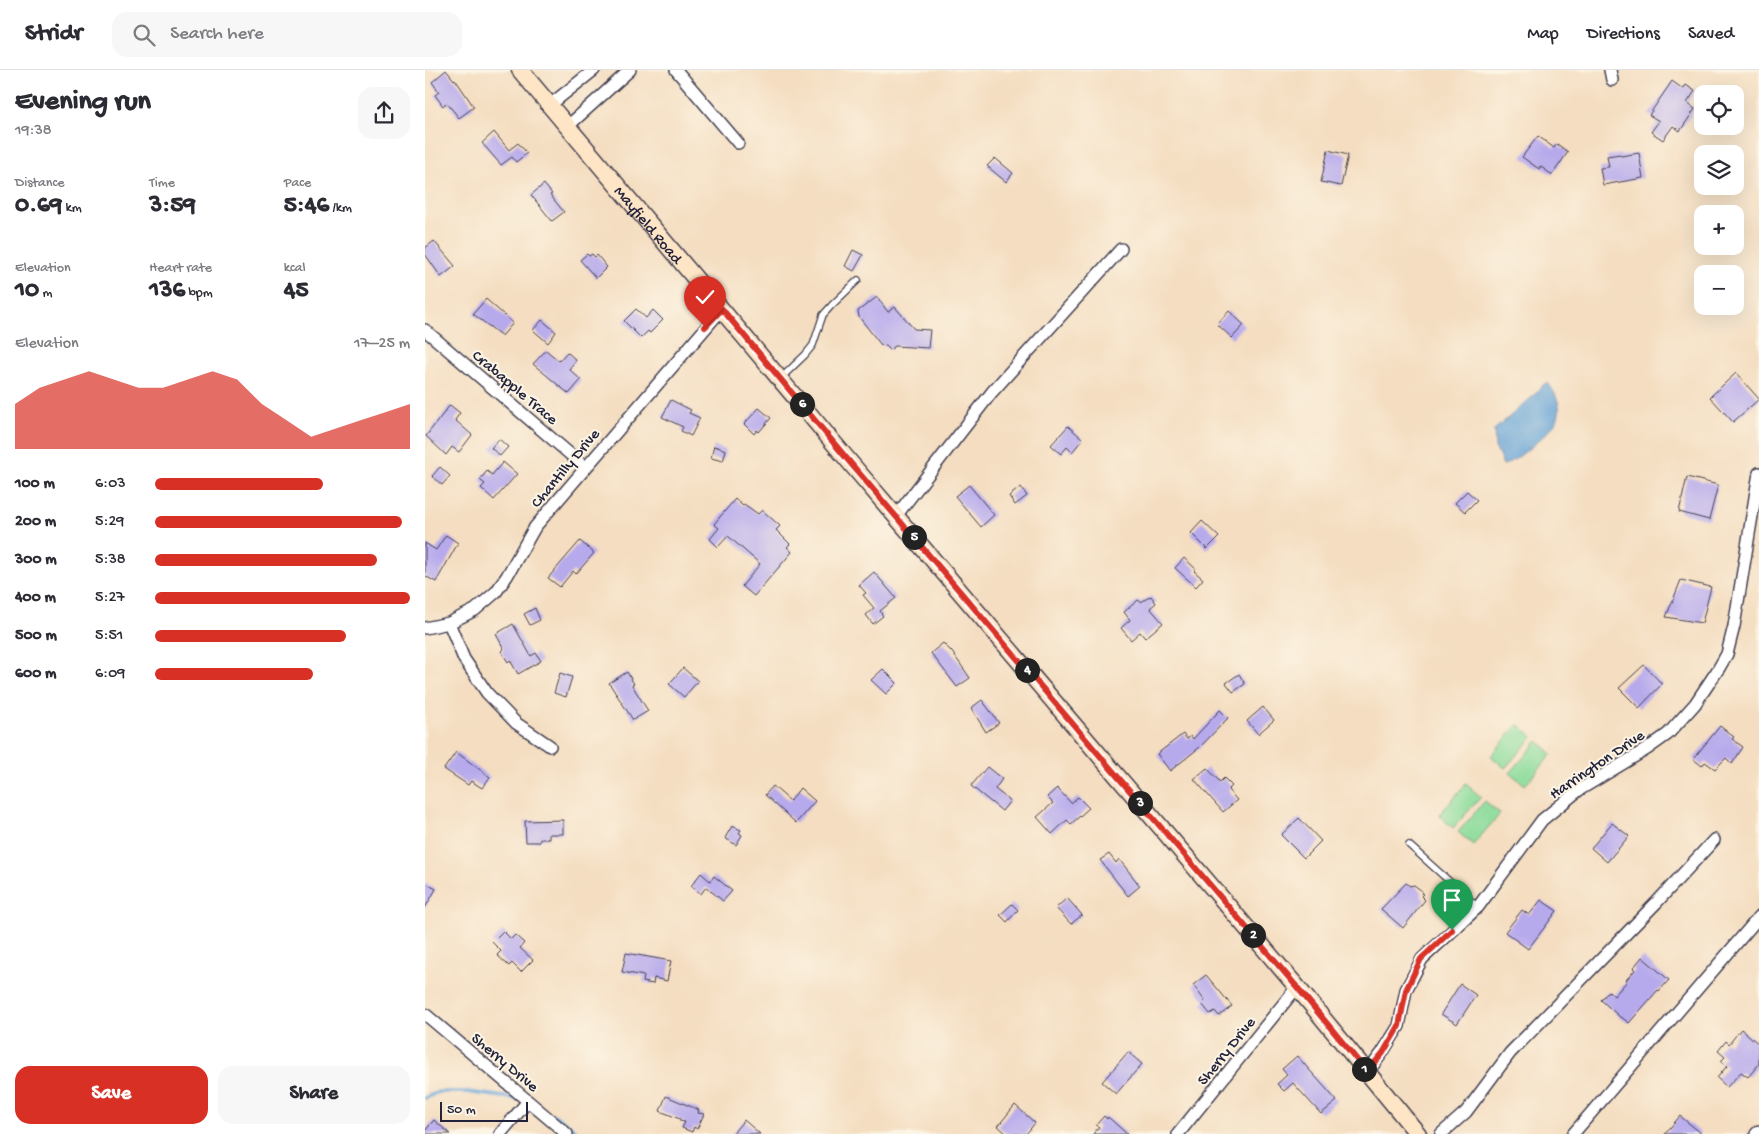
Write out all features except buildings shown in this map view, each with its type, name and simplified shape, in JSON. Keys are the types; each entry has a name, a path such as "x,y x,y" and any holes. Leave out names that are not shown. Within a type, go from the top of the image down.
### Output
{"street":[{"name":"Mayfield Road","path":"520,70 1297,987 1419,1134"},
{"path":"550,105 594,70"},
{"path":"568,126 630,70"},
{"path":"676,70 738,143"},
{"path":"896,516 992,392 1121,249"},
{"name":"Chantilly Drive","path":"425,628 449,623 475,610 496,592 535,527 722,309"},
{"name":"Crabapple Trace","path":"425,330 585,467"},
{"name":"Harrington Drive","path":"1367,1072 1383,1053 1399,1026 1406,990 1421,959 1478,907 1542,820 1579,790 1647,750 1668,734 1695,704 1719,668 1727,654 1734,626 1759,473"},
{"path":"449,623 464,659 487,693 516,723 550,746"},
{"path":"1441,1134 1466,1112 1517,1046 1656,903 1714,840"},
{"path":"1573,1134 1759,918"},
{"name":"Sherry Drive","path":"1178,1134 1297,987"},
{"name":"Sherry Drive","path":"425,1014 567,1134"},
{"path":"500,1134 528,1101"},
{"path":"1756,1134 1759,1131"}],"lane":[{"path":"781,378 809,350 813,344 819,323 832,305 858,280"},
{"path":"1409,845 1478,907"}],"green space":[{"path":"1518,724 1533,737 1505,768 1491,756"},
{"path":"1538,741 1552,754 1525,785 1510,773"},
{"path":"1466,784 1481,797 1453,828 1439,815"},
{"path":"1485,801 1500,814 1473,845 1458,832"}],"water":[{"path":"1548,383 1559,405 1557,420 1532,446 1515,459 1503,465 1495,447 1494,430 1531,398 1544,384"}],"waterway":[{"path":"425,1098 438,1092 467,1092 519,1099"},
{"path":"553,1115 579,1134"}],"route":[{"path":"705,327 722,309 1367,1072 1383,1053 1399,1026 1406,990 1421,959 1452,930"}]}
